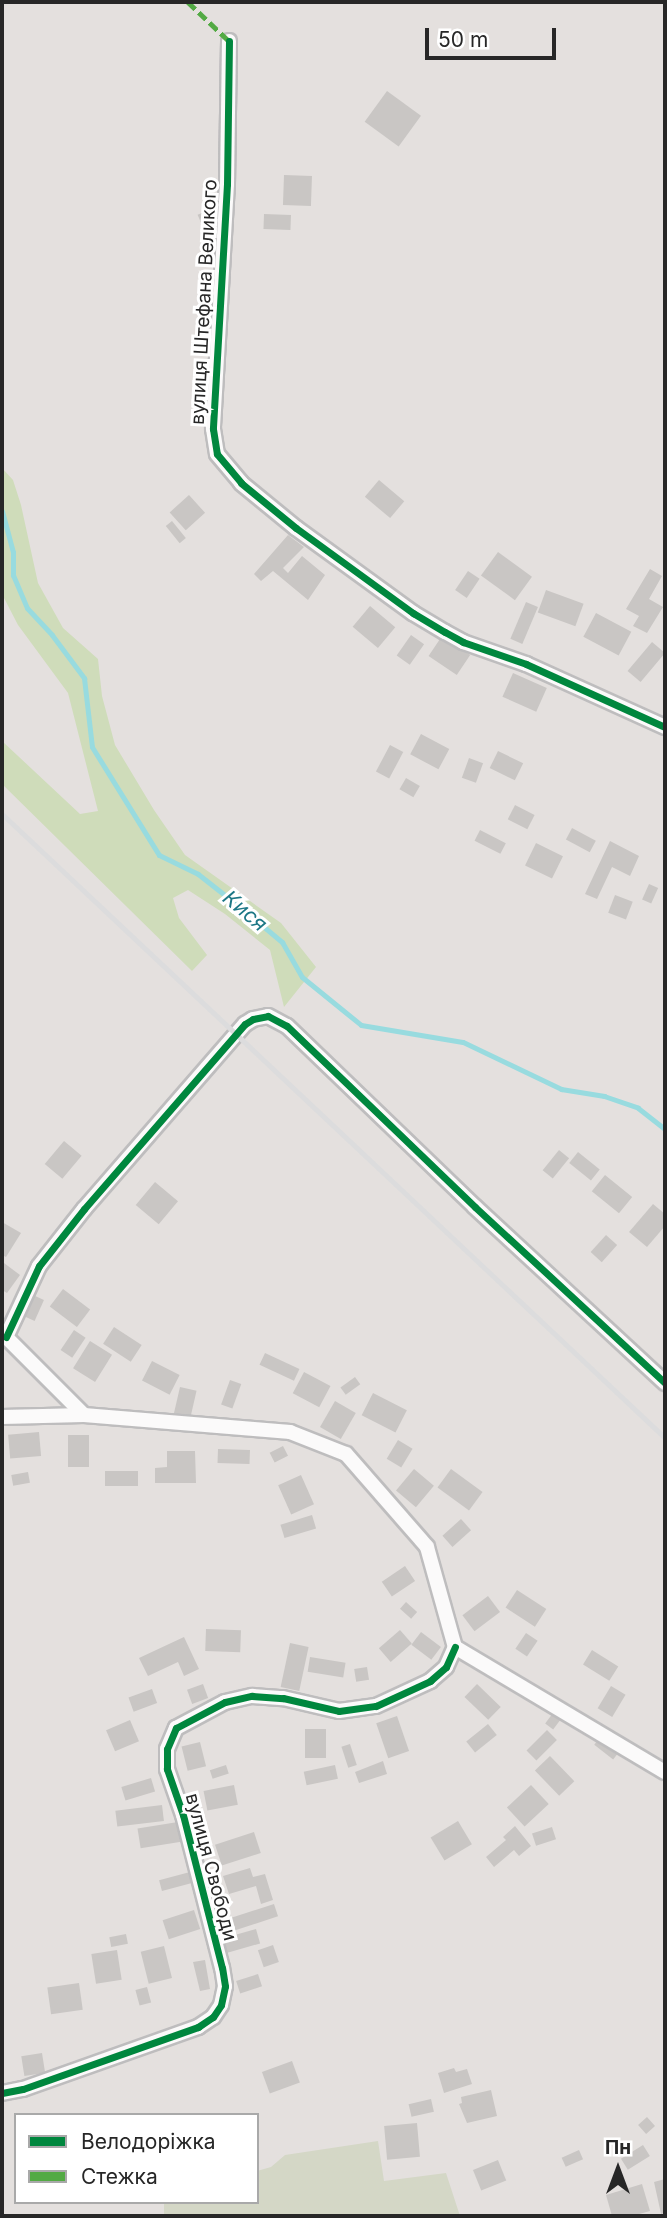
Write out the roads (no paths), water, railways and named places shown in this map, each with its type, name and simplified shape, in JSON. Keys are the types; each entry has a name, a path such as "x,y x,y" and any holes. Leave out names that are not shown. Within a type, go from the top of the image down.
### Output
{"street":[{"name":"вулиця Штефана Великого","path":"229,41 227,184 213,429 217,454 241,483 296,528 424,619 463,642 516,660 665,727"},
{"path":"84,1415 4,1335 39,1266 84,1209 245,1024 253,1018 268,1016 287,1026 484,1216 665,1382"},
{"path":"2,1417 84,1415 290,1432 346,1454 426,1547 455,1647 665,1772"},
{"name":"вулиця Свободи","path":"2,2093 23,2090 198,2027 213,2017 221,2005 225,1986 222,1968 183,1815 167,1769 167,1749 176,1728 225,1702 252,1696 283,1698 329,1710 348,1711 376,1706 430,1681 446,1667 455,1647"}],"waterway":[{"name":"Кися","path":"2,511 13,552 13,575 27,608 52,635 84,678 92,747 159,855 198,874 282,942 302,977 361,1025 463,1042 561,1089 604,1096 638,1108 665,1129"}],"railway":[{"path":"2,814 665,1438"}]}
